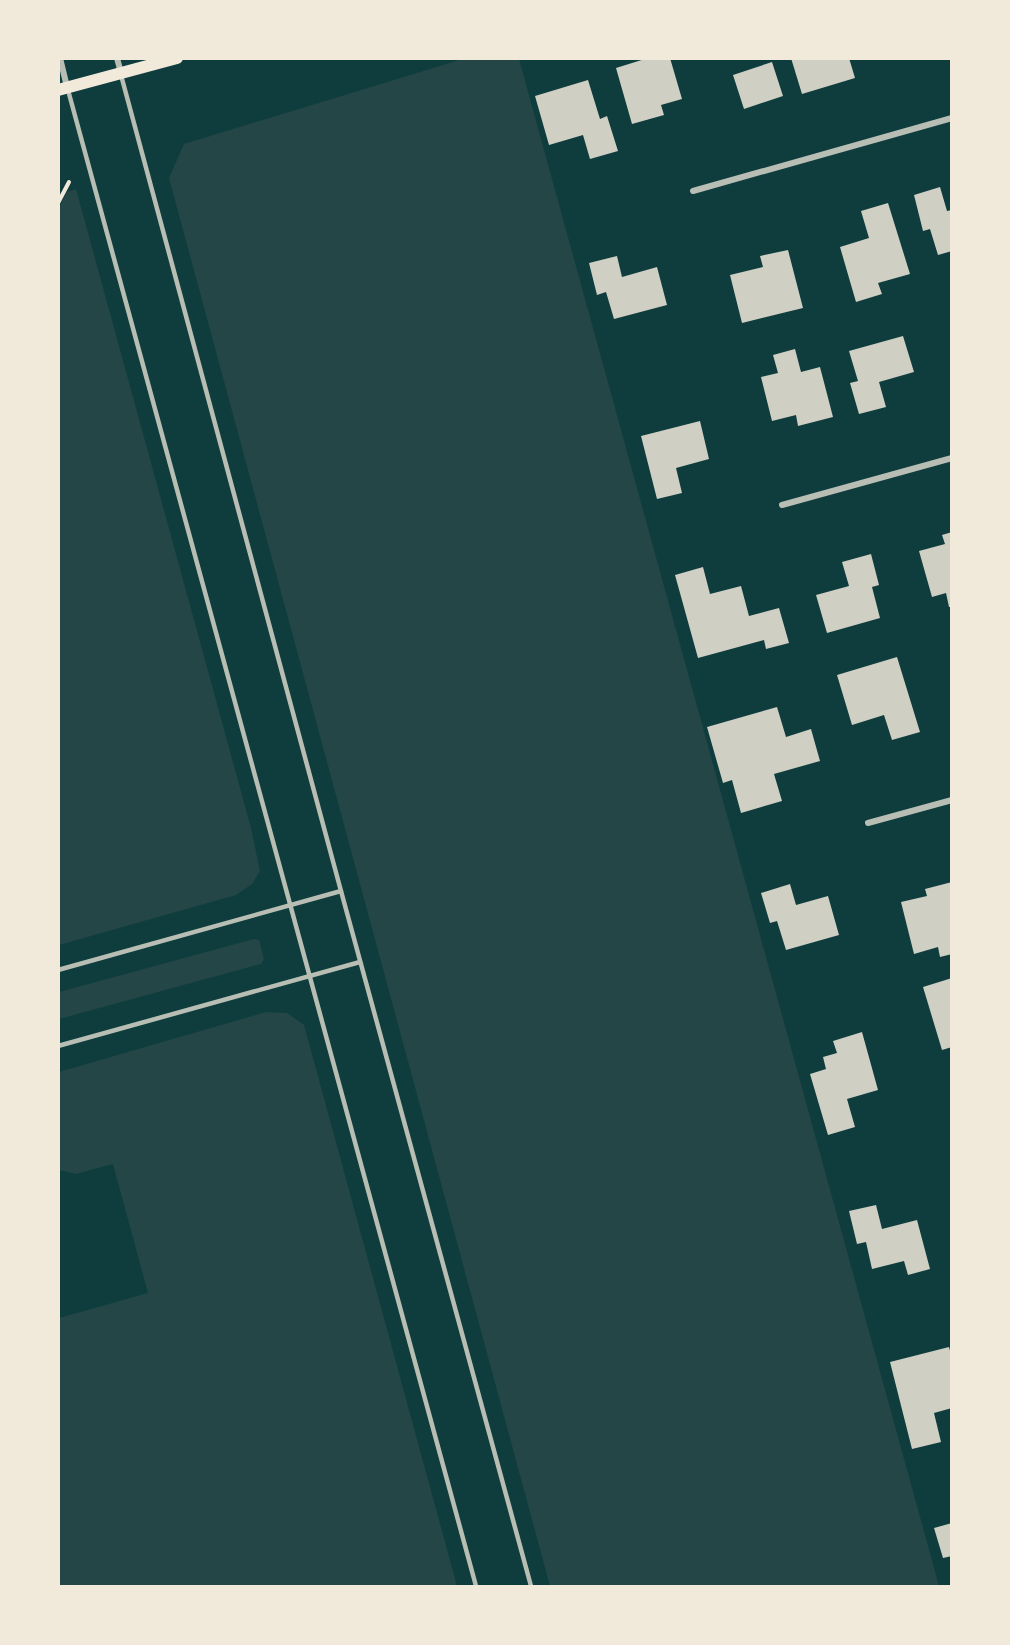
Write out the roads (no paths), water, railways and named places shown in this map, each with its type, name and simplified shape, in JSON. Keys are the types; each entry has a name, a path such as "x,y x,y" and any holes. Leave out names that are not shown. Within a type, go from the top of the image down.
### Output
{"main road":[{"path":"63,89 177,58"}],"street":[{"path":"60,58 63,89"},
{"path":"117,58 121,74"},
{"path":"693,190 951,118"},
{"path":"782,505 951,459"},
{"path":"868,823 951,800"}],"lane":[{"path":"121,74 531,1587"},
{"path":"63,89 290,905 476,1587"},
{"path":"58,970 341,891"},
{"path":"58,1046 360,962"}]}
